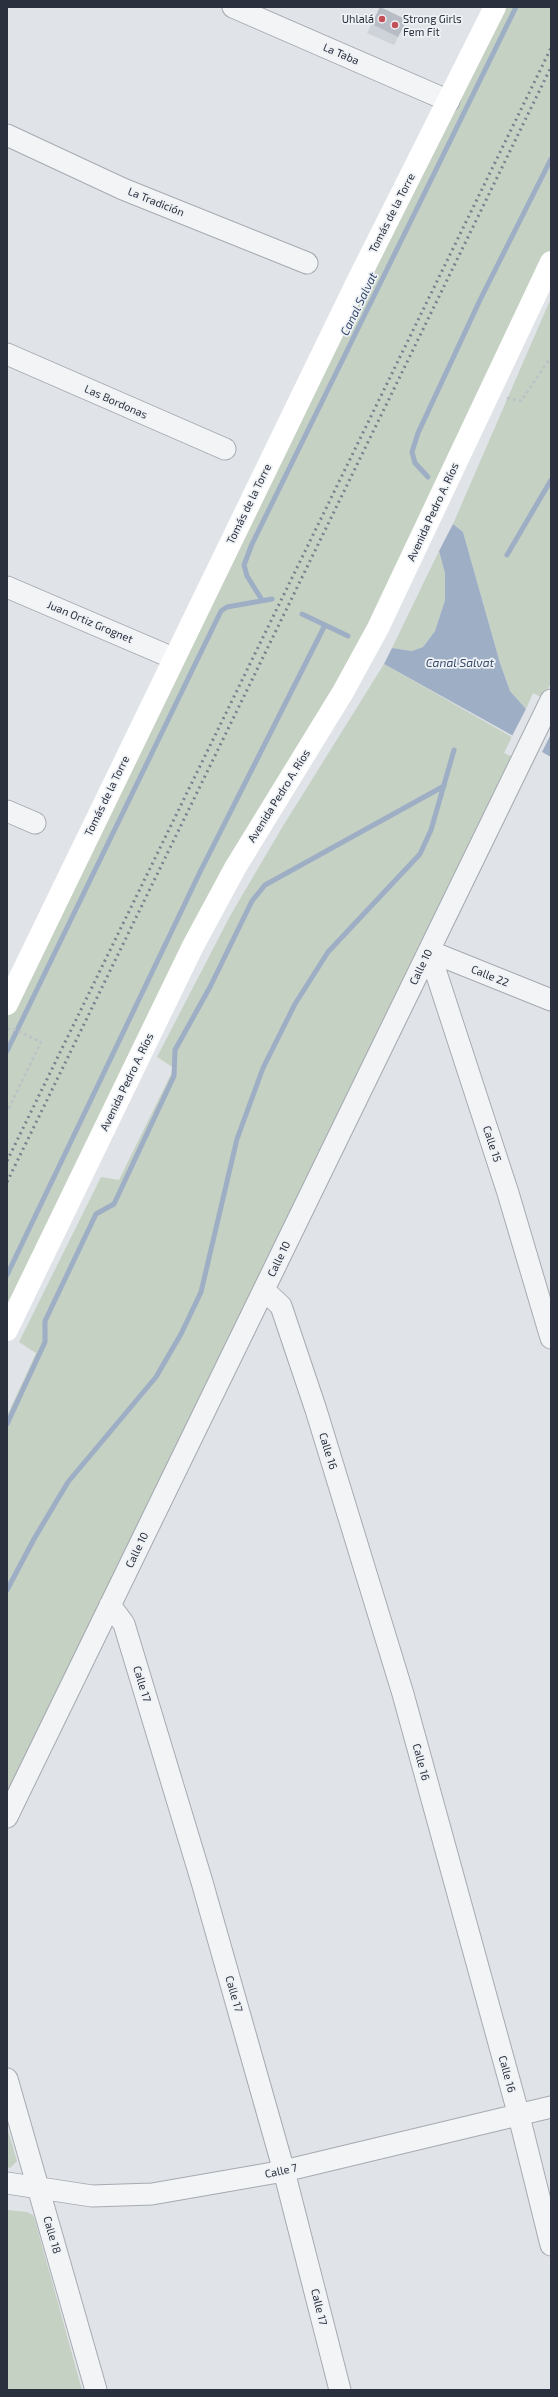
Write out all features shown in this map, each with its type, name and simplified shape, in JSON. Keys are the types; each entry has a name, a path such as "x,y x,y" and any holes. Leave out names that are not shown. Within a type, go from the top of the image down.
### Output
{"main road":[{"name":"Tomás de la Torre","path":"7,1004 173,658 356,284 495,7"},
{"name":"Avenida Pedro A. Ríos","path":"7,1330 193,946 235,868 343,692 378,628 551,262"}],"street":[{"name":"La Taba","path":"233,7 449,101"},
{"name":"La Tradición","path":"7,135 123,189 307,263"},
{"name":"Las Bordonas","path":"7,354 225,449"},
{"name":"Juan Ortiz Grognet","path":"7,587 173,658"},
{"name":"Calle 10","path":"7,1817 551,700"},
{"path":"7,811 35,823"},
{"name":"Calle 22","path":"429,951 551,1000"},
{"name":"Calle 15","path":"429,951 508,1193 551,1338"},
{"name":"Calle 16","path":"264,1290 281,1306 320,1425 403,1694 519,2116 551,2245"},
{"name":"Calle 17","path":"110,1605 124,1624 202,1882 284,2172 340,2390"},
{"name":"Calle 18","path":"7,2079 96,2390"},
{"name":"Calle 7","path":"7,2183 92,2196 152,2194 284,2172 551,2107"}],"path":[{"path":"488,395 522,401 551,357"},
{"path":"7,1029 14,1029 40,1042 7,1112"}],"shaded area":[{"path":"380,7 407,20 394,45 367,33"}],"green space":[{"path":"495,7 551,7 551,262 378,628 271,806 7,1330 7,1004"},
{"path":"551,298 551,683 543,698 533,693 526,709 510,691 500,663 463,532 453,524"},
{"path":"439,551 445,573 445,600 435,631 423,647 412,651 392,648"},
{"path":"384,664 512,737 504,753 513,757 7,1797 7,1416 36,1353 19,1342 101,1177 119,1180 174,1068 157,1057 230,916 283,826"},
{"path":"7,2127 17,2161 10,2168 7,2167"},
{"path":"7,2210 27,2212 33,2215 82,2390 7,2390"}],"water":[{"name":"Canal Salvat","path":"453,524 463,532 500,663 510,691 526,709 551,730 551,757 384,664 392,648 412,651 423,647 435,631 445,600 445,573 439,551"}],"pier":[{"path":"527,707 551,728 551,734 541,754 511,738"}],"building":[{"path":"380,7 407,20 398,37 372,24"}],"waterway":[{"name":"Canal Salvat","path":"262,600 247,576 244,565 252,544 516,7"},
{"path":"428,477 415,463 412,452 418,433 480,300 551,159"},
{"path":"507,555 551,480"},
{"path":"7,1051 221,611 227,607 272,599"},
{"name":"Canal Salvat","path":"302,614 348,636"},
{"path":"7,1275 200,872 325,625"},
{"path":"7,1590 34,1539 68,1482 156,1377 181,1334 201,1292 237,1139 263,1068 295,1004 328,952 420,854 431,830 454,750"},
{"path":"7,1424 45,1342 45,1321 96,1214 114,1204 174,1076 175,1050 210,987 252,901 265,885 444,786"}],"railway":[{"path":"7,1161 551,48"},
{"path":"7,1182 551,67"}],"place":[{"name":"Uhlalá","path":"382,19"},
{"name":"Strong Girls Fem Fit","path":"395,25"}]}
